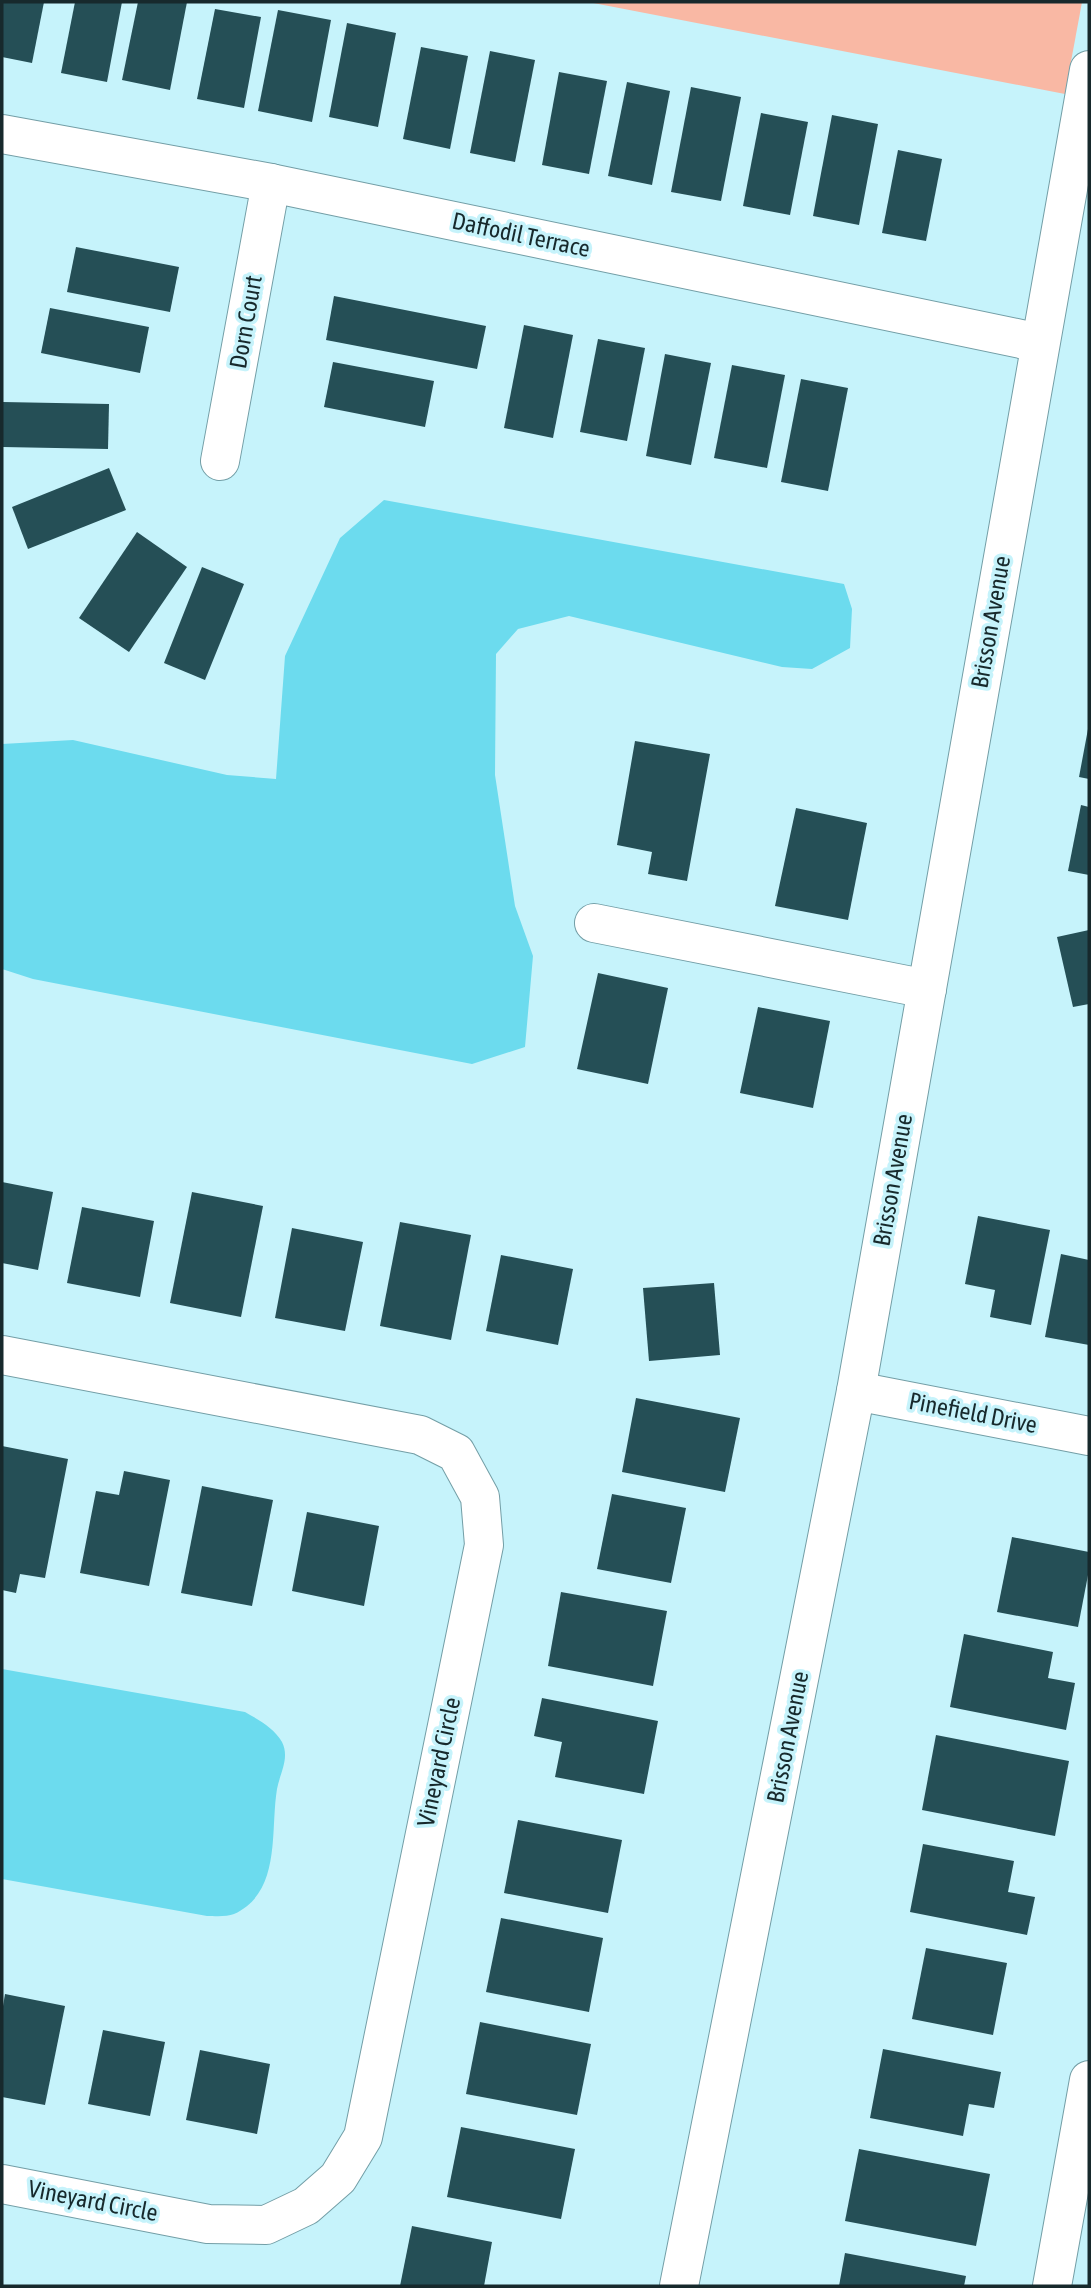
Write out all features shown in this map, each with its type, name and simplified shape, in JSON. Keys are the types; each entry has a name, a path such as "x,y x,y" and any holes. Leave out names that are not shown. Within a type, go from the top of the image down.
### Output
{"street":[{"name":"Brisson Avenue","path":"679,2286 856,1391 1089,71"},
{"name":"Daffodil Terrace","path":"2,134 271,183 1040,343"},
{"name":"Dorn Court","path":"220,461 271,183"},
{"path":"594,923 927,989"},
{"name":"Vineyard Circle","path":"2,1355 421,1435 456,1453 480,1497 484,1545 363,2137 338,2178 306,2206 266,2225 208,2224 2,2184"},
{"name":"Pinefield Drive","path":"856,1391 1089,1436"},
{"path":"1052,2286 1089,2080"}],"shaded area":[{"path":"588,2 1082,2 1065,94"}],"water":[{"path":"384,500 844,584 852,609 850,648 812,669 782,667 569,616 518,629 496,654 495,775 515,906 533,956 525,1047 472,1064 33,979 2,969 2,744 73,740 227,775 276,779 285,656 340,538"},
{"path":"2,1669 245,1712 275,1733 282,1742 285,1754 277,1789 271,1859 260,1891 249,1904 231,1915 207,1916 2,1879"}],"building":[{"path":"2,2 44,2 32,63 2,57"},
{"path":"75,2 122,2 107,82 61,73"},
{"path":"138,2 187,2 170,90 122,80"},
{"path":"215,9 261,17 244,108 197,99"},
{"path":"278,10 331,20 312,122 258,111"},
{"path":"347,23 396,33 378,127 329,117"},
{"path":"421,47 468,56 450,149 403,139"},
{"path":"490,51 535,60 515,162 470,153"},
{"path":"559,72 607,81 589,174 542,165"},
{"path":"627,82 670,91 652,185 608,176"},
{"path":"691,87 741,97 721,201 671,192"},
{"path":"761,113 808,122 790,215 743,206"},
{"path":"832,115 878,124 859,225 813,216"},
{"path":"898,150 942,159 926,241 882,233"},
{"path":"76,247 179,267 170,312 67,292"},
{"path":"334,296 486,326 477,369 326,340"},
{"path":"50,308 149,327 140,373 41,353"},
{"path":"524,325 573,335 553,438 504,428"},
{"path":"598,339 645,348 627,441 580,432"},
{"path":"665,354 711,363 691,465 646,456"},
{"path":"333,362 434,381 425,427 324,407"},
{"path":"732,365 785,375 767,468 714,458"},
{"path":"801,379 848,388 828,491 781,482"},
{"path":"3,402 109,404 108,449 3,447"},
{"path":"109,468 126,510 28,549 12,507"},
{"path":"137,532 187,567 129,652 79,618"},
{"path":"202,567 244,584 205,680 164,663"},
{"path":"1089,729 1089,779 1079,777"},
{"path":"635,741 710,754 687,881 648,874 652,852 617,845"},
{"path":"1081,805 1089,807 1089,875 1068,871"},
{"path":"796,808 867,823 848,920 775,906"},
{"path":"1089,930 1089,1004 1073,1007 1057,937"},
{"path":"598,973 668,988 648,1084 577,1069"},
{"path":"758,1007 830,1021 813,1108 740,1093"},
{"path":"2,1182 53,1192 38,1270 2,1263"},
{"path":"192,1192 263,1206 241,1317 170,1303"},
{"path":"82,1207 154,1221 140,1297 67,1283"},
{"path":"978,1216 1050,1230 1031,1325 990,1317 995,1290 965,1284"},
{"path":"400,1222 471,1235 451,1340 380,1326"},
{"path":"292,1228 363,1242 345,1331 275,1318"},
{"path":"1061,1254 1089,1260 1089,1345 1045,1337"},
{"path":"501,1255 573,1269 558,1345 486,1331"},
{"path":"714,1283 720,1355 649,1361 643,1288"},
{"path":"636,1398 740,1418 725,1492 622,1472"},
{"path":"2,1446 68,1459 45,1578 20,1574 16,1593 2,1590"},
{"path":"124,1471 170,1480 149,1586 80,1573 96,1491 119,1495"},
{"path":"202,1486 273,1500 252,1606 181,1593"},
{"path":"612,1494 686,1508 671,1583 597,1569"},
{"path":"307,1512 379,1526 364,1606 292,1591"},
{"path":"1012,1537 1089,1552 1089,1570 1078,1627 997,1612"},
{"path":"561,1592 667,1611 653,1686 548,1666"},
{"path":"964,1634 1053,1652 1048,1678 1075,1683 1066,1730 950,1707"},
{"path":"542,1698 658,1721 644,1794 555,1777 562,1742 534,1736"},
{"path":"936,1735 1069,1761 1055,1836 922,1810"},
{"path":"518,1820 622,1840 608,1913 504,1893"},
{"path":"923,1844 1014,1861 1008,1892 1035,1897 1027,1935 910,1912"},
{"path":"501,1918 603,1938 589,2012 486,1992"},
{"path":"926,1948 1007,1963 993,2035 912,2019"},
{"path":"5,1994 65,2006 45,2105 2,2097 2,2012"},
{"path":"480,2022 591,2044 577,2115 466,2094"},
{"path":"103,2030 165,2042 150,2116 88,2104"},
{"path":"883,2049 1001,2072 994,2108 969,2104 963,2136 870,2118"},
{"path":"200,2050 270,2064 257,2134 186,2120"},
{"path":"461,2127 575,2149 561,2219 447,2197"},
{"path":"859,2149 990,2174 976,2246 845,2221"},
{"path":"412,2226 492,2242 484,2286 400,2286"},
{"path":"845,2253 966,2276 964,2286 839,2286"}]}
